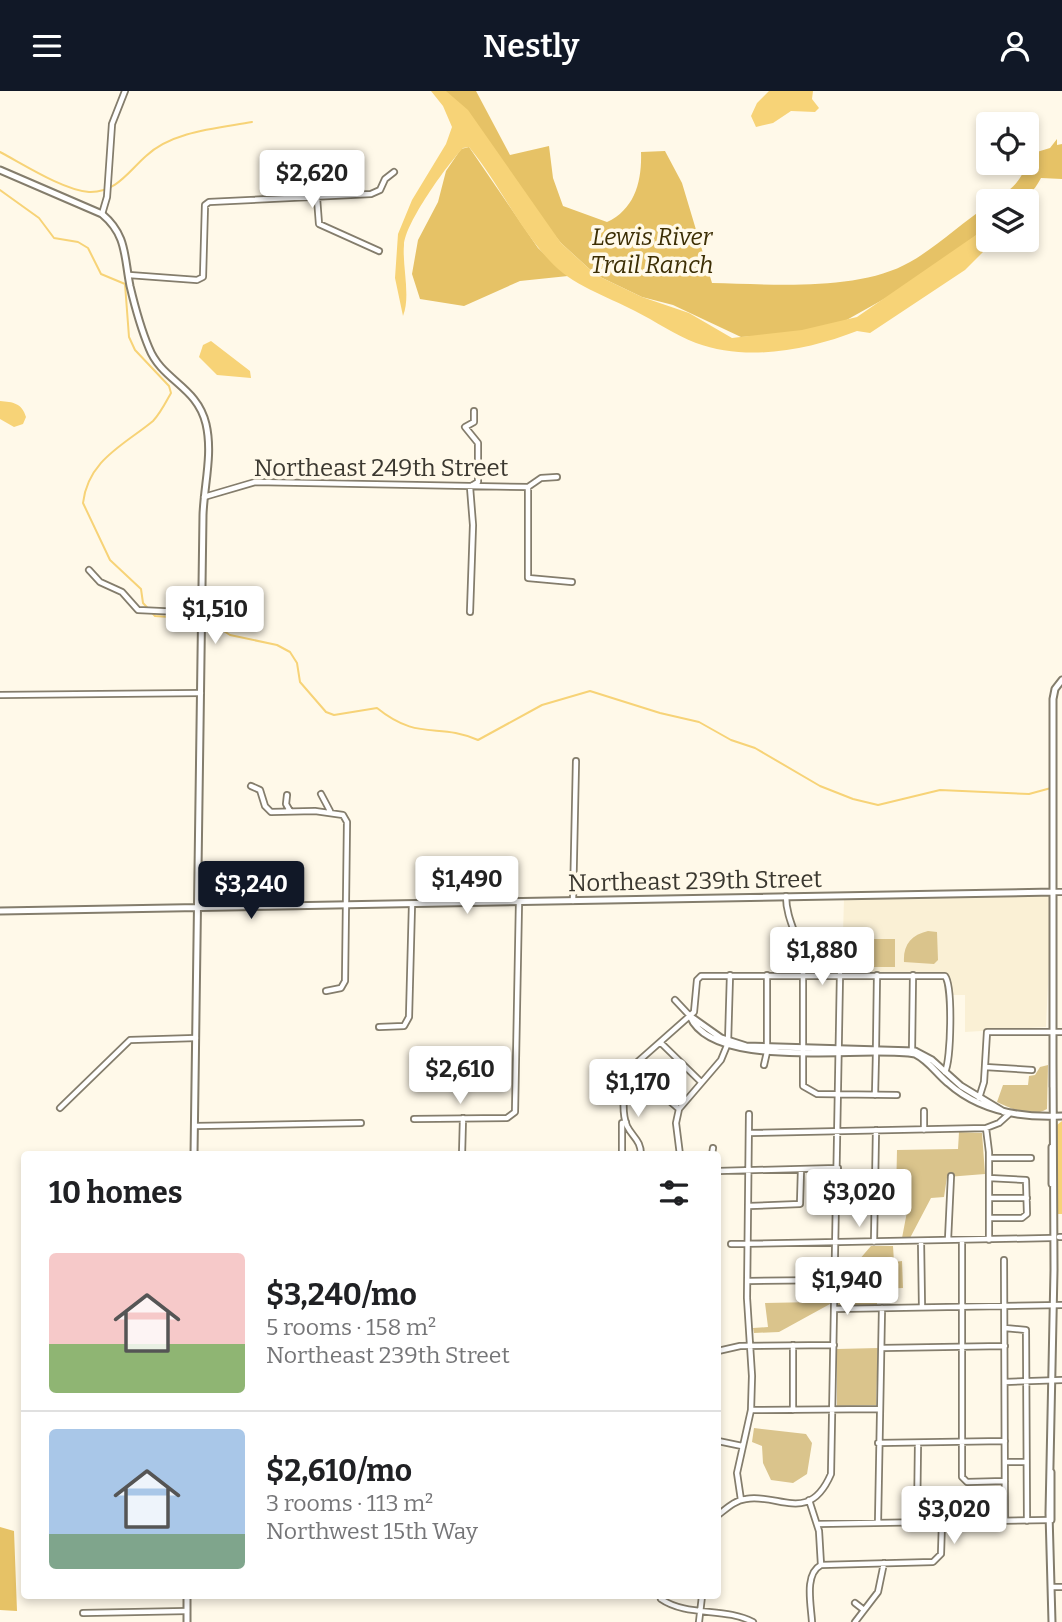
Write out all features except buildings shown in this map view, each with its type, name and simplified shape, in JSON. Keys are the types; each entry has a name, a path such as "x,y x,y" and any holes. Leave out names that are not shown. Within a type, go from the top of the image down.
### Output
{"street":[{"path":"102,214 107,197 112,124 125,91"},
{"path":"0,170 102,214 123,239 129,275 152,356 192,394 204,415 209,450 204,497 194,1151"},
{"path":"129,275 197,280 203,277 206,270 205,205 215,200 317,198 375,193 394,172"},
{"path":"317,198 319,224 379,251"},
{"path":"470,612 473,512 470,487 478,482 478,443 465,427 474,422 474,411"},
{"name":"Northeast 249th Street","path":"204,497 255,482 528,487 541,478 557,477"},
{"path":"528,487 528,578 572,582"},
{"path":"89,570 100,582 122,592 138,610 202,613"},
{"path":"1052,1622 1053,699 1056,685 1062,680"},
{"path":"0,695 201,693"},
{"path":"573,901 576,761"},
{"path":"251,786 260,790 267,810 331,812 344,816 347,822 345,981 341,988 326,991"},
{"path":"321,794 331,812"},
{"path":"287,795 287,808 290,811"},
{"path":"1054,892 1062,892"},
{"name":"Northeast 239th Street","path":"0,911 1054,892"},
{"path":"786,897 788,917 800,945 804,974 802,1080 807,1089 817,1094 897,1095"},
{"path":"414,1119 513,1115 516,1108 520,902"},
{"path":"379,1027 404,1025 409,1017 412,904"},
{"path":"800,945 815,940 822,942"},
{"path":"721,1513 741,1500 752,1498 788,1505 809,1500 822,1489 831,1474 840,974"},
{"path":"640,1151 638,1139 626,1122 629,1071 690,1016 696,1007 698,977 840,974 947,977 949,1058 943,1075"},
{"path":"680,1151 676,1123 679,1109 721,1060 728,1043 730,975"},
{"path":"764,1065 767,1049 767,975"},
{"path":"875,1095 877,975"},
{"path":"912,1052 914,975"},
{"path":"676,1000 696,1026 728,1043 767,1049 912,1052 943,1075 951,1086 1007,1113 1062,1117"},
{"path":"979,1099 985,1067 987,1032 1062,1032"},
{"path":"61,1108 130,1040 196,1038"},
{"path":"660,1042 701,1081"},
{"path":"985,1067 1032,1070"},
{"path":"629,1071 679,1109"},
{"path":"924,1111 924,1130"},
{"path":"749,1133 986,1128 999,1123 1007,1113"},
{"path":"741,1500 737,1477 751,1410 752,1345 748,1281 750,1115"},
{"path":"462,1151 463,1118"},
{"path":"622,1151 622,1123 626,1122"},
{"path":"195,1126 361,1123"},
{"path":"986,1128 989,1158 989,1240"},
{"path":"874,1241 876,1131"},
{"path":"989,1158 1031,1158"},
{"path":"749,1206 799,1205 802,1202 801,1168"},
{"path":"721,1171 838,1168"},
{"path":"948,1240 951,1177"},
{"path":"989,1178 1026,1179 1027,1198 1026,1217 989,1218"},
{"path":"989,1198 1027,1198"},
{"path":"731,1244 1051,1238"},
{"path":"962,1240 964,1481 1005,1481"},
{"path":"921,1241 922,1307"},
{"path":"1004,1260 1005,1521"},
{"path":"748,1281 836,1280"},
{"path":"834,1309 1062,1305"},
{"path":"878,1523 882,1308"},
{"path":"1005,1328 1026,1330 1027,1521"},
{"path":"721,1350 752,1345 834,1345"},
{"path":"793,1345 793,1410"},
{"path":"882,1348 1005,1346"},
{"path":"1005,1382 1062,1380"},
{"path":"751,1410 880,1409"},
{"path":"878,1443 1005,1441"},
{"path":"721,1442 742,1446"},
{"path":"917,1523 918,1443"},
{"path":"1005,1462 1026,1462"},
{"path":"809,1500 817,1524 821,1565"},
{"path":"817,1524 1051,1520"},
{"path":"812,1622 810,1579 814,1570 821,1565 929,1563 938,1559 942,1552 942,1522"},
{"path":"855,1622 881,1586 884,1563"},
{"path":"1052,1587 1062,1587"},
{"path":"187,1599 187,1622"},
{"path":"661,1599 674,1605 753,1622"},
{"path":"699,1622 702,1599"},
{"path":"855,1603 864,1610"},
{"path":"83,1613 187,1611"}],"shaded area":[{"path":"431,91 446,91 468,110 561,243 596,275 642,297 689,313 732,338 802,330 857,317 976,235 976,252 983,252 965,270 870,333 857,331 818,344 777,351 756,353 716,349 680,336 578,283 558,269 527,233 469,147 463,148 447,167 419,209 406,235 406,299 403,316 395,278 398,234 412,200 446,144 452,127 443,106"},
{"path":"769,91 813,91 812,99 819,108 815,112 791,111 773,123 756,127 751,116 757,103"},
{"path":"211,341 250,371 251,378 217,375 199,357 203,345"},
{"path":"0,401 19,406 26,417 23,424 14,427 0,419"},
{"path":"1046,894 1052,898 1046,1027 965,1032 965,995 949,995 945,974 842,971 844,898"},
{"path":"928,931 937,932 938,960 934,964 904,962 909,942"},
{"path":"846,939 895,939 895,967 846,967"},
{"path":"1048,1065 1047,1109 1028,1113 997,1102 1003,1085 1028,1085 1029,1076 1035,1075 1040,1067"},
{"path":"1062,1121 1062,1214 1056,1214 1057,1125"},
{"path":"959,1132 982,1133 985,1174 947,1177 944,1197 931,1198 910,1238 902,1238 910,1196 896,1196 897,1150 958,1149"},
{"path":"871,1246 893,1246 894,1262 902,1261 903,1288 877,1289 877,1305 838,1306 839,1283"},
{"path":"886,1264 897,1270 896,1282 877,1284 860,1302 843,1300 874,1269"},
{"path":"816,1295 830,1295 830,1304 779,1332 754,1333 753,1328 768,1327 765,1303 816,1302"},
{"path":"878,1348 876,1405 837,1406 837,1349"},
{"path":"754,1428 806,1434 812,1443 807,1474 793,1483 771,1480 763,1463 762,1446 752,1442"}],"green space":[{"name":"Lewis River Trail Ranch","path":"439,91 476,91 510,155 549,146 553,178 563,206 607,222 624,210 635,193 641,152 665,151 682,183 712,283 813,284 840,282 889,272 930,249 976,214 976,236 909,285 843,322 790,334 741,337 673,305 642,297 596,275 561,243"},
{"path":"1057,139 1057,145 1062,144 1062,179 1041,178 1034,189 1010,189 1021,175 1039,175 1039,151 1050,148"},
{"path":"469,147 538,248 568,276 520,281 464,306 420,299 412,274 418,240 438,202 446,171 461,149"},
{"path":"0,1527 14,1531 17,1611 0,1610"}],"waterway":[{"path":"0,152 67,187 89,192 99,191 114,185 146,156 169,141 196,132 252,122"},
{"path":"0,190 39,218 54,238 78,242 88,248 101,274 125,284 129,337 135,350 169,386 171,393 153,421 100,464 86,488 83,503 110,560 141,589 143,603 155,616 199,619"},
{"path":"205,619 230,635 277,645 290,652 297,663 300,682 326,712 334,715 377,708 405,725 451,732 478,740 542,705 590,691 699,722 731,740 755,748 820,786 878,805 940,790 1029,794 1051,788"}]}
